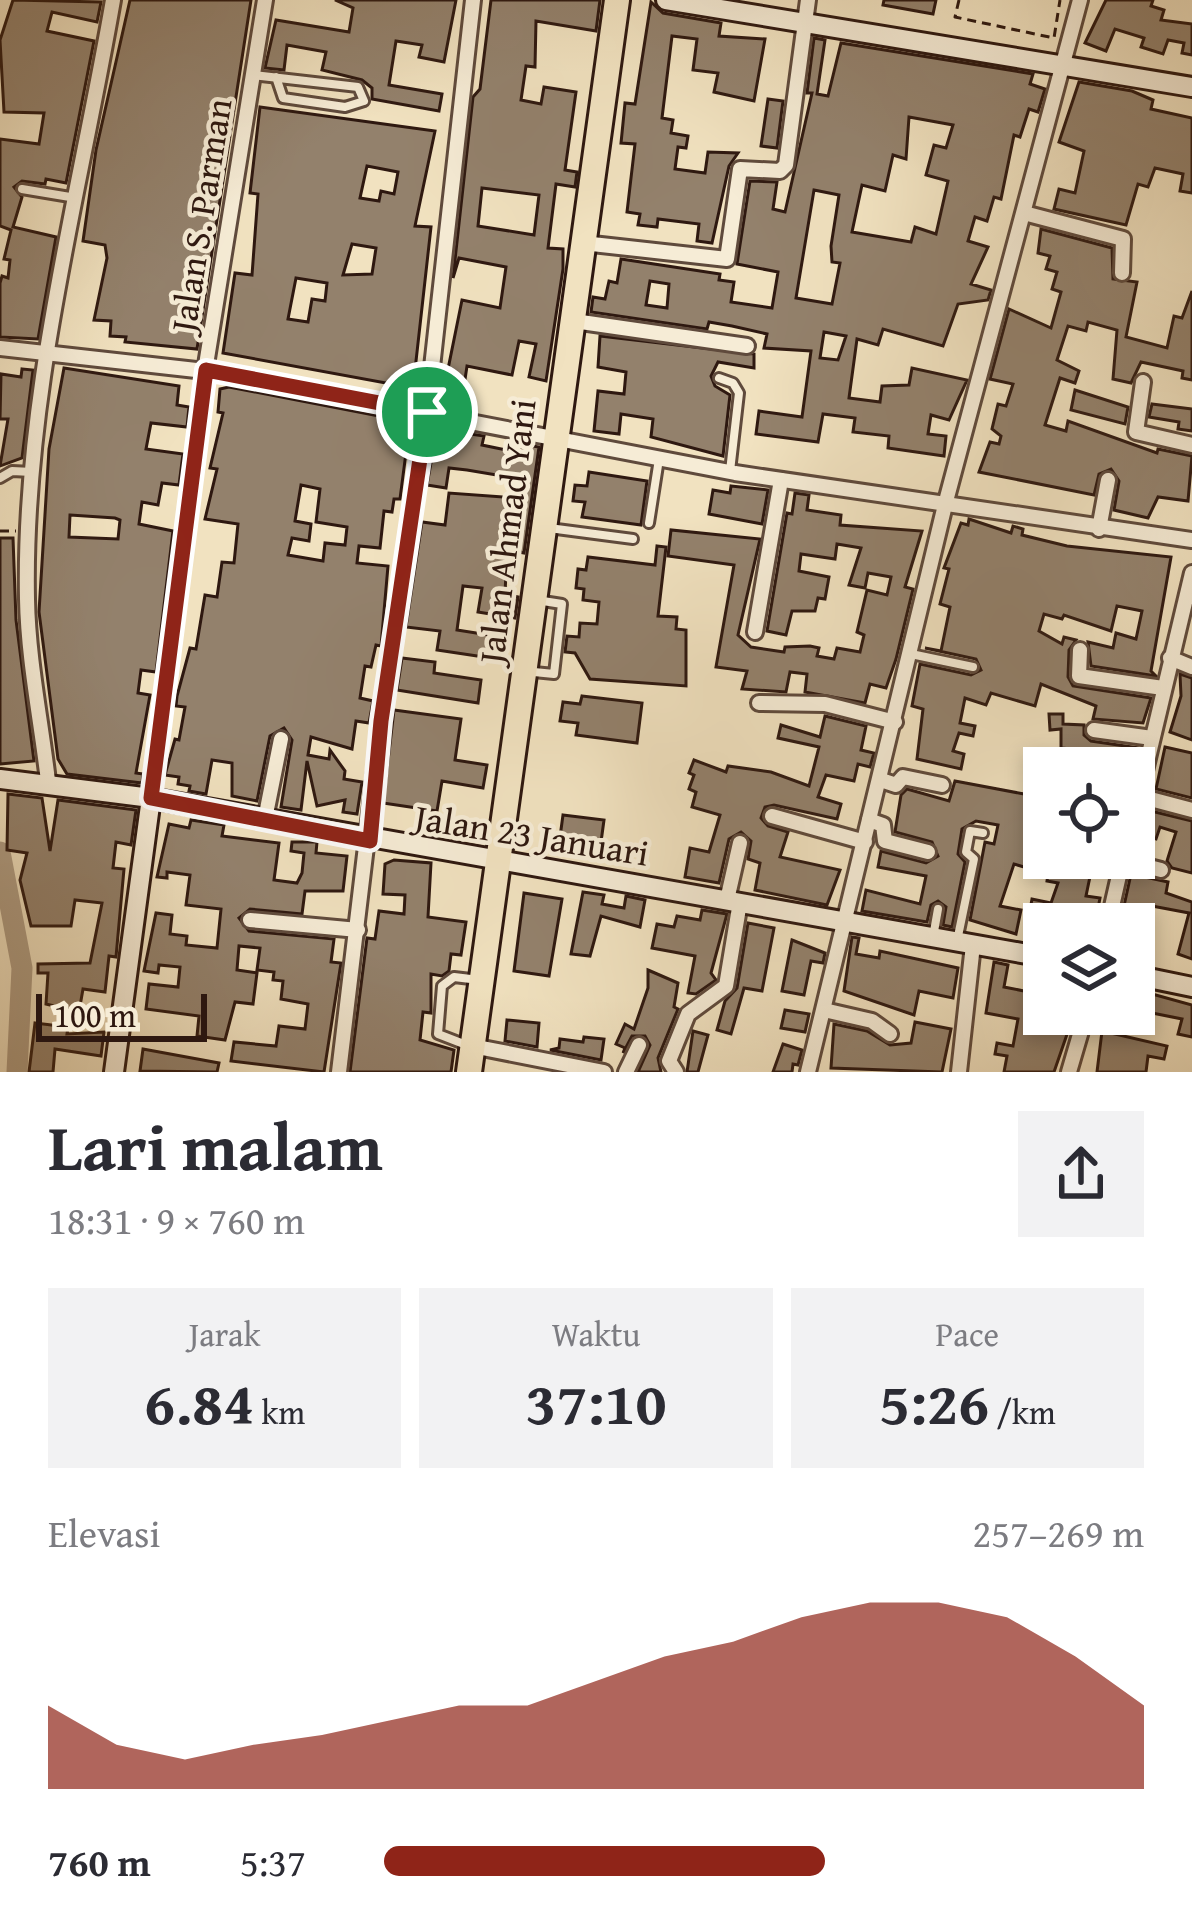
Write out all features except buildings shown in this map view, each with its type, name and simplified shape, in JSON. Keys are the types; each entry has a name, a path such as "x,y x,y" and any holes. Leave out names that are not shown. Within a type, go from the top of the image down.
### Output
{"highway":[{"name":"Jalan Ahmad Yani","path":"476,1060 617,0"},
{"name":"Jalan Ahmad Yani","path":"571,354 581,322 592,244 591,213 628,0"},
{"name":"Jalan Ahmad Yani","path":"518,755 534,672 547,527"}],"street":[{"path":"48,781 27,603 28,531 47,353 113,0"},
{"name":"Jalan S. Parman","path":"151,798 206,370 265,0"},
{"path":"339,1072 381,721 427,412 472,0"},
{"path":"666,0 1192,87"},
{"path":"706,0 778,17"},
{"path":"592,244 727,259 740,169 780,171 786,165 808,0"},
{"path":"889,788 895,722 945,505 1080,0"},
{"path":"1024,213 1123,239 1122,273"},
{"path":"581,322 747,346"},
{"path":"0,348 206,370 732,473 1192,540"},
{"path":"1143,382 1136,432 1192,445"},
{"path":"755,632 781,480"},
{"path":"1099,529 1108,480"},
{"path":"1150,747 1192,573"},
{"path":"1080,650 1079,676 1163,688"},
{"path":"1170,658 1192,668"},
{"path":"759,703 825,704 895,722"},
{"path":"1094,730 1152,738"},
{"path":"265,819 281,739"},
{"path":"808,1072 869,820 889,788 903,777 942,785"},
{"name":"Jalan 23 Januari","path":"4,779 48,781 151,798 370,841 1023,954"},
{"path":"115,1072 151,798"},
{"path":"1155,800 1192,810"},
{"path":"772,816 865,842"},
{"path":"869,820 883,825 885,841 928,852"},
{"path":"676,1072 670,1061 682,1023 726,986 740,843"},
{"path":"1155,869 1160,870"},
{"path":"250,920 358,930"},
{"path":"959,1072 965,944"},
{"path":"1155,979 1192,987"},
{"path":"824,1010 872,1022 890,1034"},
{"path":"1069,1072 1080,1035"},
{"path":"626,1072 639,1045"},
{"path":"476,1060 604,1072"}],"lane":[{"path":"253,75 275,77 358,87 364,101 346,107 283,98 275,88 275,77"},
{"path":"22,189 78,198"},
{"path":"719,378 733,383 739,393 732,473"},
{"path":"649,523 658,459"},
{"path":"0,478 11,471 35,472"},
{"path":"547,527 633,538"},
{"path":"911,654 973,667"},
{"path":"965,944 974,859 966,852 970,831 983,833"},
{"path":"932,938 938,909"},
{"path":"476,1060 438,1034 440,994 454,977 487,981"}],"path":[{"path":"959,0 955,17 1054,38 1060,0"},
{"path":"0,531 28,531"}],"waterway":[{"path":"0,852 22,968 17,1072"}],"route":[{"path":"206,370 427,412 381,721 370,841 151,798 206,370"}]}
